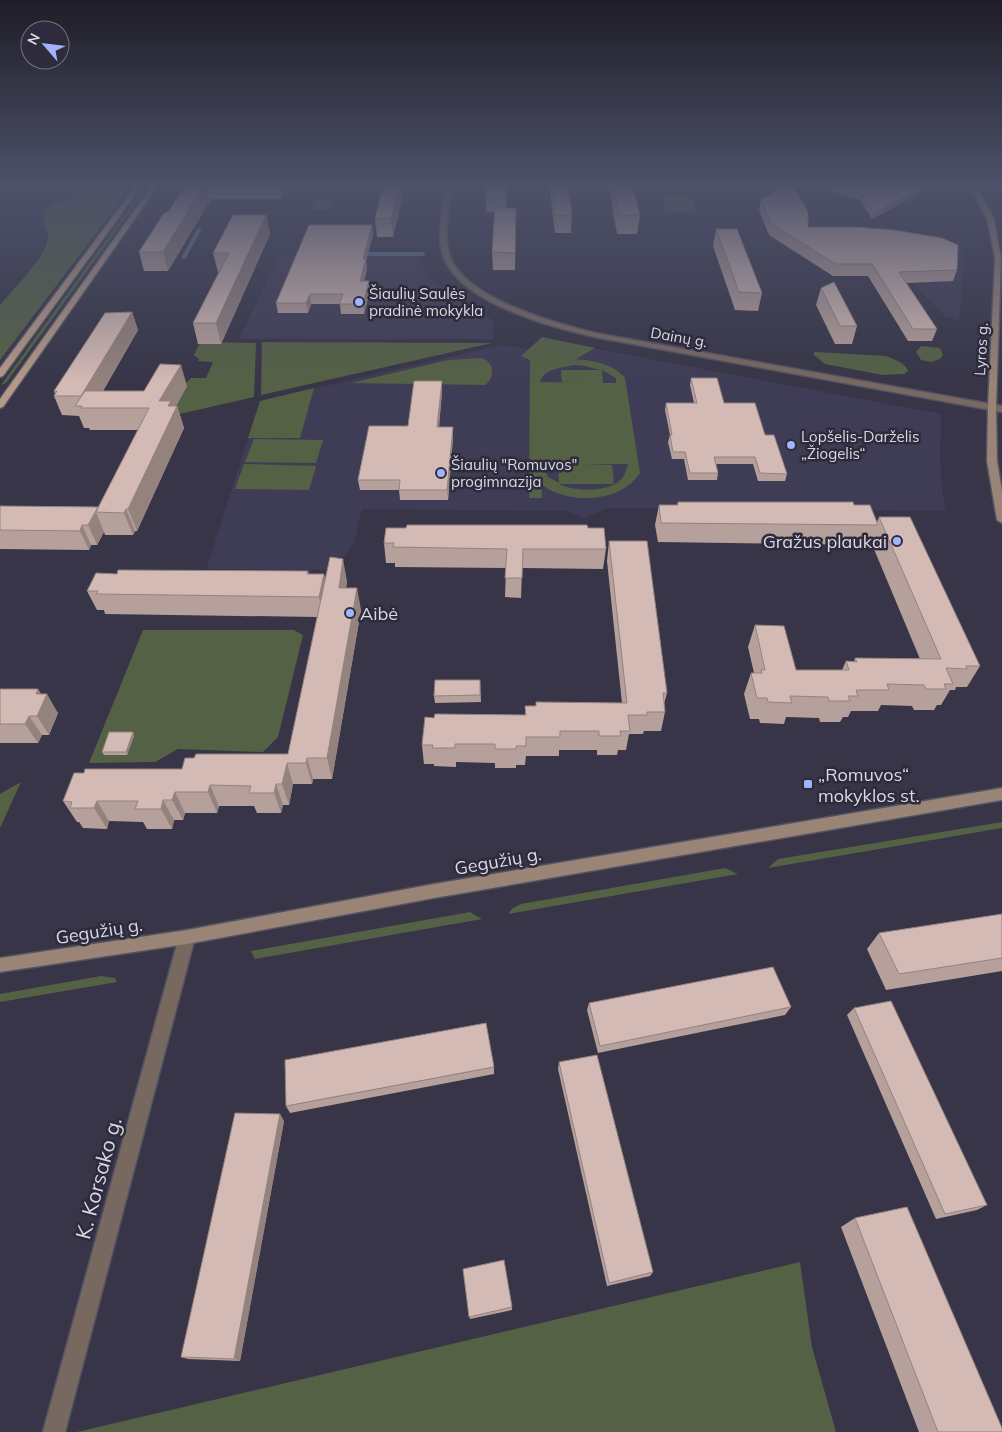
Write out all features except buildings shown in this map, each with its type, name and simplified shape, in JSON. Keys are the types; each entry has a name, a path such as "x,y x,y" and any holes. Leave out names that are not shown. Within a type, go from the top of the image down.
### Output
{"main road":[{"path":"0,374 92,250"},
{"path":"0,405 110,250"},
{"path":"0,388 13,388"}],"street":[{"name":"Dainų g.","path":"445,250 446,257 450,263 470,284 500,304 518,313 554,326 1002,409"},
{"name":"Lyros g.","path":"998,250 992,460 1002,520"},
{"name":"Gegužių g.","path":"0,965 187,937 434,891 1002,794"},
{"name":"K. Korsako g.","path":"54,1432 187,937"}],"shaded area":[{"path":"791,250 952,250 965,252 959,320 946,317 907,277 895,257 804,257"},
{"name":"Šiaulių Saulės pradinė mokykla","path":"279,256 418,256 429,276 435,282 472,310 493,320 493,339 239,339"},
{"name":"Šiaulių \"Romuvos\" progimnazija","path":"542,337 941,414 940,460 946,511 607,508 584,519 568,511 362,509 354,543 333,570 209,569 207,567 260,401 502,345 528,349"}],"green space":[{"path":"44,250 83,250 0,360 0,305 26,275"},
{"path":"99,250 103,250 6,383 1,385"},
{"path":"542,337 595,348 576,359 609,366 625,378 640,473 631,483 608,495 594,498 566,496 542,485 542,498 529,498 530,360 521,356","holes":["575,365 601,370 561,370 562,382 588,383 540,382 545,374 554,369","602,370 616,378 616,383 603,383","542,464 558,464 559,483 548,477","583,464 627,464 628,466 623,477 618,482 611,486 583,490 559,484 614,484 612,465"]},
{"path":"203,342 256,343 254,397 171,416 183,386 191,378 206,378 213,362 198,361 199,359 194,355 199,344"},
{"path":"262,342 492,343 261,395"},
{"path":"921,346 940,348 943,355 940,359 931,362 921,360 916,352"},
{"path":"815,352 886,356 900,362 908,371 904,374 883,375 825,364 813,354"},
{"path":"485,359 492,369 491,378 485,385 351,383 448,360"},
{"path":"314,388 300,438 248,438 260,401"},
{"path":"254,439 323,440 316,463 245,462"},
{"path":"244,464 316,466 309,490 235,489"},
{"path":"143,630 294,630 303,635 278,737 263,752 178,749 155,762 89,763"},
{"path":"21,782 0,828 0,794"},
{"path":"1002,822 1002,828 768,868 778,859"},
{"path":"725,868 738,874 508,914 513,908 521,904"},
{"path":"470,912 482,919 255,959 251,951"},
{"path":"101,976 115,978 117,982 0,1002 0,994"},
{"path":"800,1262 812,1347 836,1432 77,1432"}],"waterway":[{"path":"184,257 188,250"},
{"path":"359,254 423,254"}],"place":[{"name":"Šiaulių Saulės pradinė mokykla","path":"359,302"},
{"name":"Lopšelis-Darželis „Žiogelis“","path":"791,445"},
{"name":"Šiaulių \"Romuvos\" progimnazija","path":"441,473"},
{"name":"Gražus plaukai","path":"897,541"},
{"name":"Aibė","path":"350,613"},
{"name":"„Romuvos“ mokyklos st.","path":"808,784"}]}
